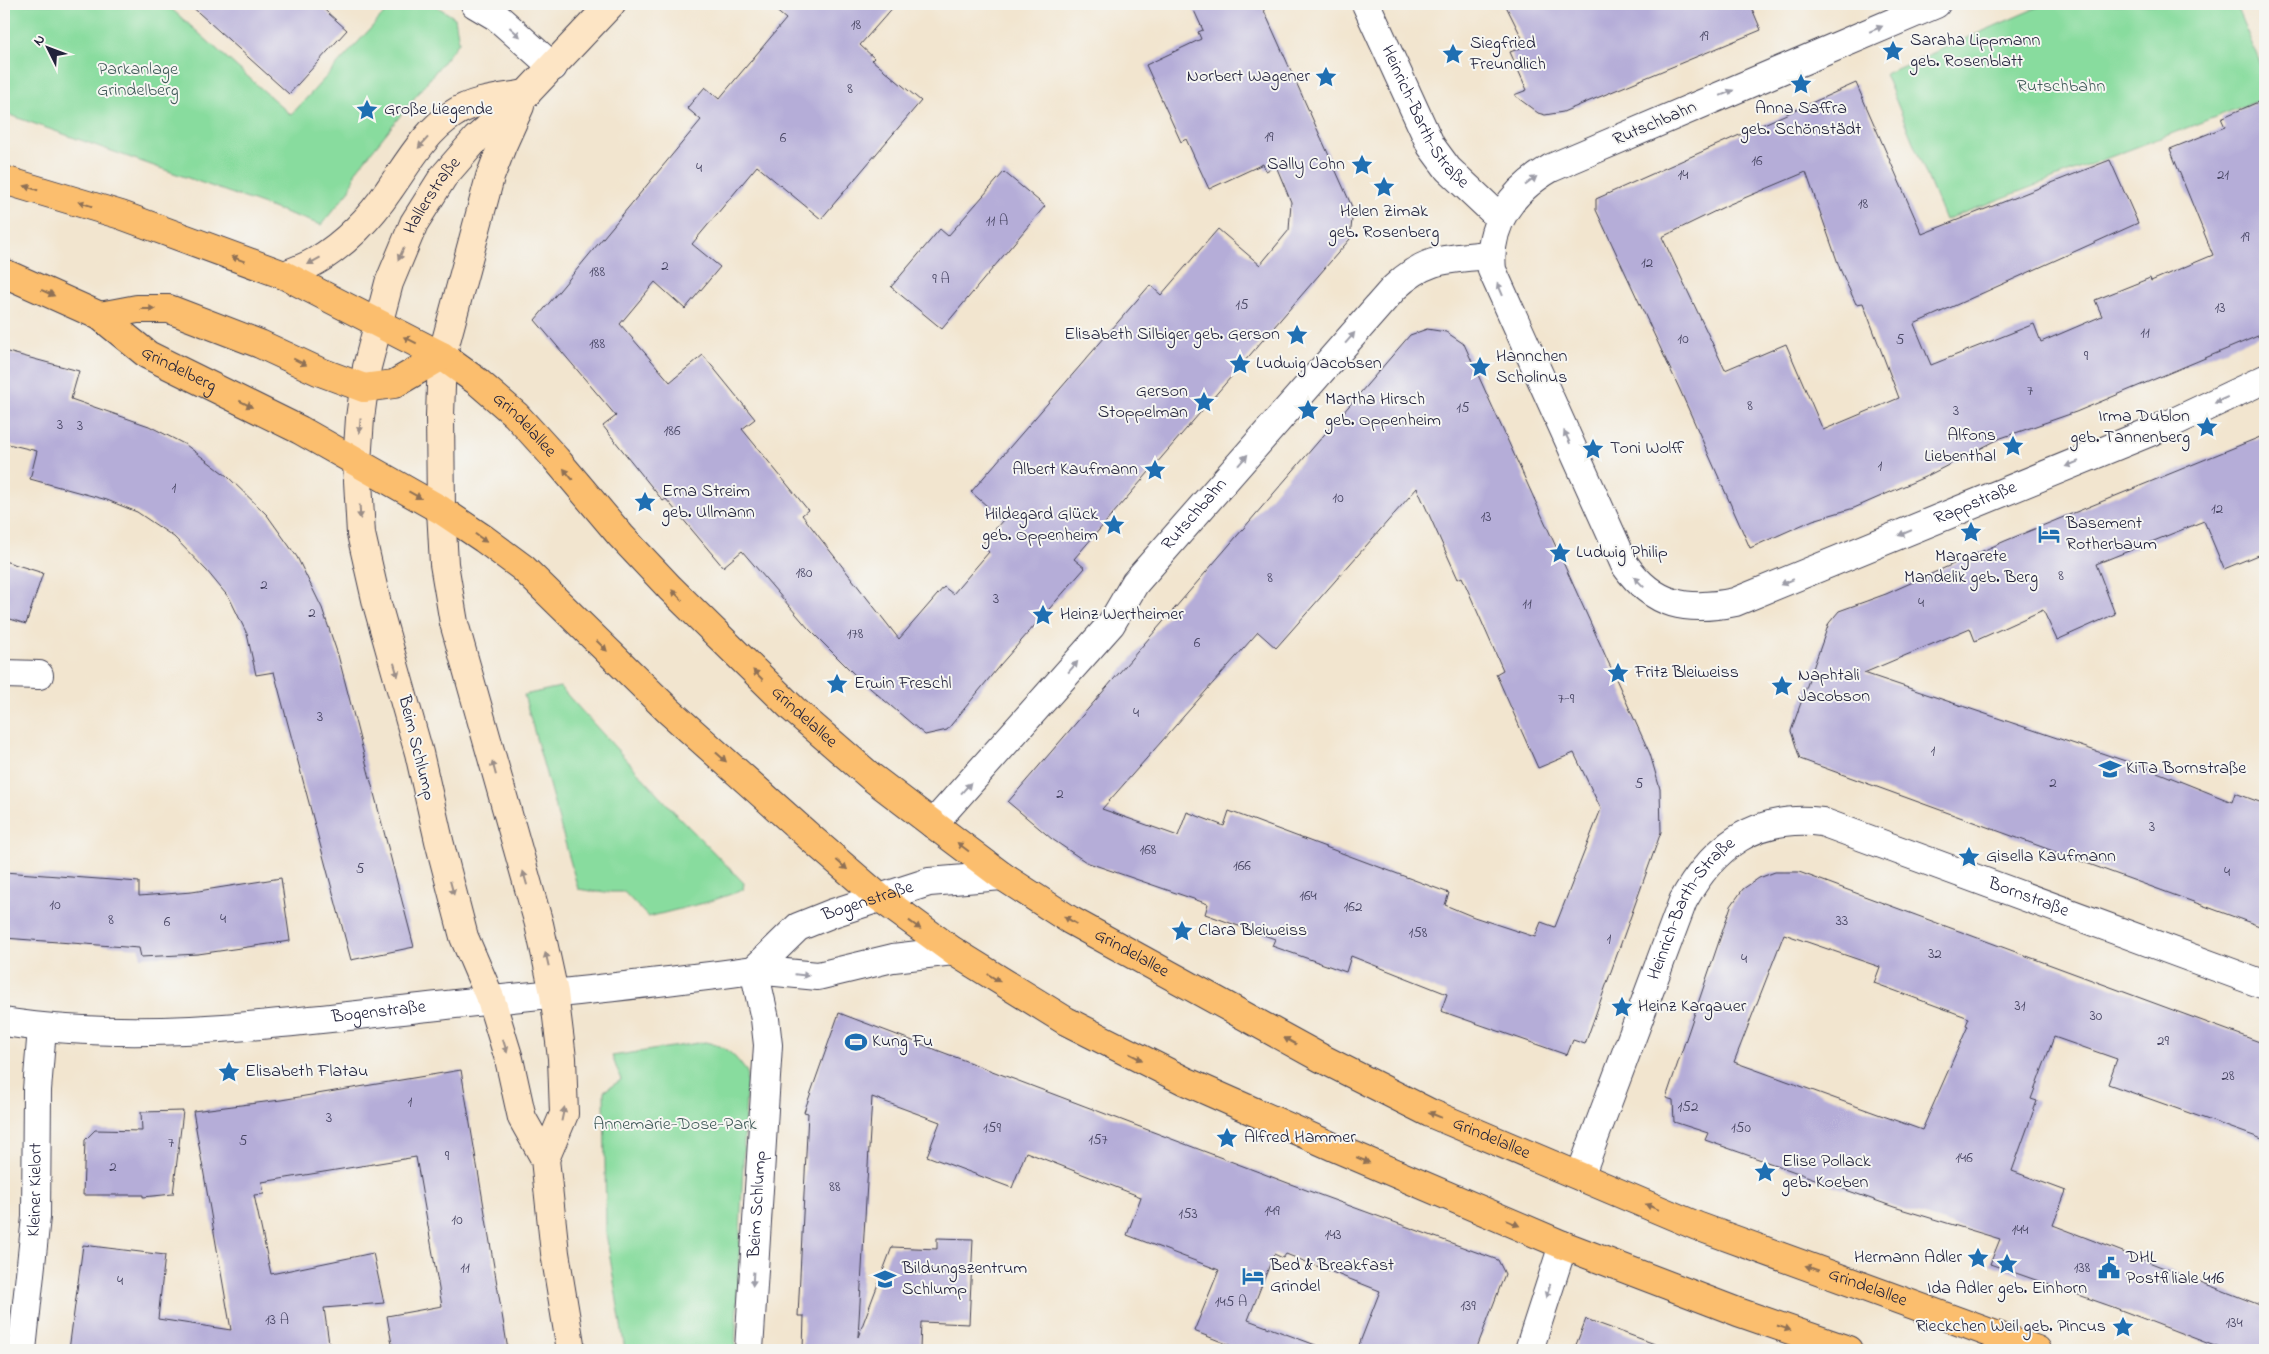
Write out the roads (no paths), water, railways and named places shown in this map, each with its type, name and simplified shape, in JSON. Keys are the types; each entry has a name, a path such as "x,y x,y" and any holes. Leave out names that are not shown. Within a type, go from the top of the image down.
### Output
{"main road":[{"name":"Hallerstraße","path":"378,324 388,284 414,223 443,177 476,140 553,67 611,4"},
{"name":"Hallerstraße","path":"442,356 490,177 526,94"},
{"path":"284,276 320,258 368,218 419,146 441,123 454,113 474,104 526,94"},
{"path":"4,180 121,215 284,276 378,324"},
{"name":"Grindelberg","path":"4,273 100,316 148,355 300,430 358,463"},
{"path":"100,316 137,309 169,309 260,344 318,371 364,388 394,384 442,356"},
{"name":"Grindelallee","path":"378,324 442,356 478,382 516,415 556,458 633,549 793,709 870,776 1002,876 1070,920 1321,1058 1430,1113 1696,1226 2037,1350"},
{"name":"Beim Schlump","path":"378,324 364,388 358,463 361,534 377,604 420,753 439,841 464,937 491,1000 509,1059 522,1118 545,1159 555,1253 571,1350"},
{"name":"Beim Schlump","path":"442,356 440,416 441,510 444,564 454,623 539,924 554,993 562,1068 564,1114 545,1159"},
{"path":"358,463 441,510 523,568 669,710 879,897 953,951 1066,1021 1185,1080 1336,1148 1563,1245 1848,1350"}],"street":[{"path":"475,4 497,17 553,67"},
{"name":"Heinrich-Barth-Straße","path":"1366,4 1431,146 1448,169 1500,218"},
{"name":"Rutschbahn","path":"932,824 1110,624 1135,583 1394,288 1410,273 1423,265 1453,259 1490,255 1500,218 1512,199 1526,184 1551,168 1936,4"},
{"name":"Rappstraße","path":"1490,255 1492,270 1499,289 1625,565 1646,589 1658,597 1681,606 1718,606 1761,593 2172,422 2265,380"},
{"path":"4,674 39,675"},
{"name":"Bornstraße","path":"1760,827 1800,819 1822,822 2265,985"},
{"name":"Heinrich-Barth-Straße","path":"1580,1176 1683,900 1692,884 1714,857 1730,843 1760,827"},
{"name":"Bogenstraße","path":"754,970 798,927 879,897 929,882 1002,876"},
{"name":"Bogenstraße","path":"4,1022 42,1028 195,1030 296,1021 754,970 818,976 893,958 953,951"},
{"name":"Beim Schlump","path":"749,1350 760,1143 768,1045 765,1019 754,970"},
{"name":"Kleiner Kielort","path":"22,1350 36,1217 38,1090 42,1028"},
{"path":"1529,1350 1563,1245"}],"place":[{"name":"Saraha Lippmann geb. Rosenblatt","path":"1893,51"},
{"name":"Siegfried Freundlich","path":"1453,54"},
{"name":"Norbert Wagener","path":"1326,77"},
{"name":"Anna Saffra geb. Schönstädt","path":"1801,84"},
{"name":"Große Liegende","path":"367,110"},
{"name":"Sally Cohn","path":"1362,165"},
{"name":"Helen Zimak geb. Rosenberg","path":"1384,187"},
{"name":"Elisabeth Silbiger geb. Gerson","path":"1297,335"},
{"name":"Ludwig Jacobsen","path":"1240,364"},
{"name":"Hannchen Scholinus","path":"1480,367"},
{"name":"Gerson Stoppelman","path":"1204,402"},
{"name":"Martha Hirsch geb. Oppenheim","path":"1308,410"},
{"name":"Irma Dublon geb. Tannenberg","path":"2207,427"},
{"name":"Alfons Liebenthal","path":"2013,446"},
{"name":"Toni Wolff","path":"1593,449"},
{"name":"Albert Kaufmann","path":"1155,470"},
{"name":"Erna Streim geb. Ullmann","path":"645,502"},
{"name":"Hildegard Glück geb. Oppenheim","path":"1114,525"},
{"name":"Margarete Mandelik geb. Berg","path":"1971,532"},
{"name":"Basement Rotherbaum","path":"2049,534"},
{"name":"Ludwig Philip","path":"1560,553"},
{"name":"Heinz Wertheimer","path":"1043,615"},
{"name":"Fritz Bleiweiss","path":"1618,673"},
{"name":"Erwin Freschl","path":"837,684"},
{"name":"Naphtali Jacobson","path":"1782,686"},
{"name":"KiTa Bornstraße","path":"2110,769"},
{"name":"Gisella Kaufmann","path":"1969,857"},
{"name":"Clara Bleiweiss","path":"1182,931"},
{"name":"Heinz Kargauer","path":"1622,1007"},
{"name":"Kung Fu","path":"856,1042"},
{"name":"Elisabeth Flatau","path":"229,1072"},
{"name":"Alfred Hammer","path":"1227,1138"},
{"name":"Elise Pollack geb. Koeben","path":"1765,1172"},
{"name":"Hermann Adler","path":"1978,1258"},
{"name":"Ida Adler geb. Einhorn","path":"2007,1264"},
{"name":"DHL Postfiliale 416","path":"2109,1268"},
{"name":"Bed & Breakfast Grindel","path":"1253,1276"},
{"name":"Bildungszentrum Schlump","path":"885,1279"},
{"name":"Rieckchen Weil geb. Pincus","path":"2123,1327"}],"park label":[{"name":"Parkanlage Grindelberg","path":"138,80"},
{"name":"Annemarie-Dose-Park","path":"675,1125"}]}
